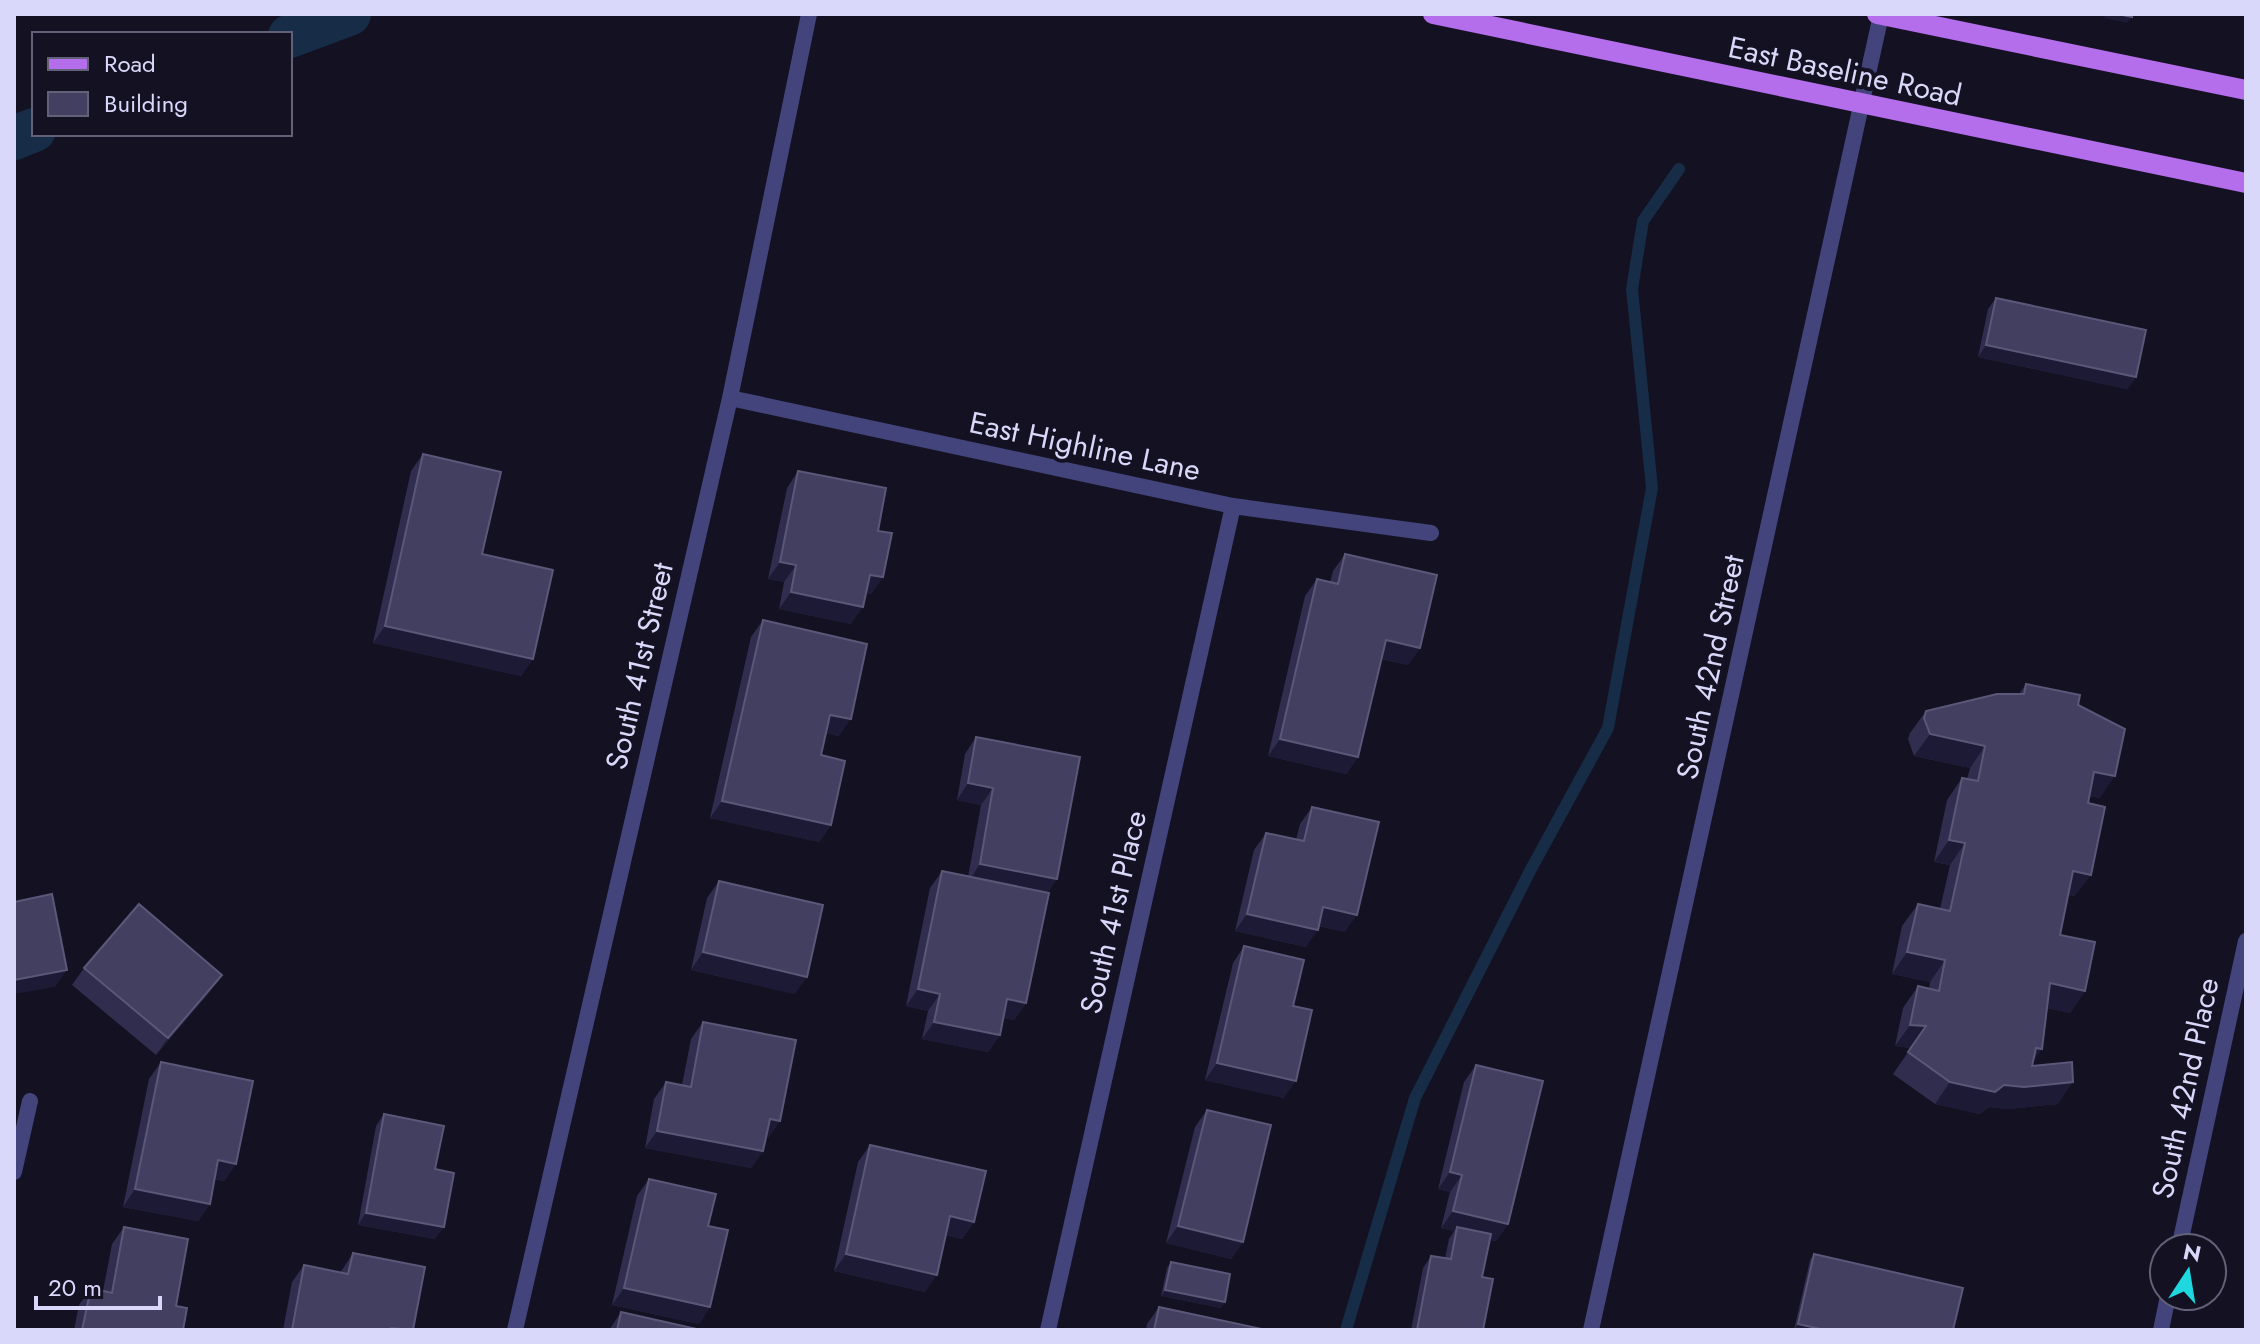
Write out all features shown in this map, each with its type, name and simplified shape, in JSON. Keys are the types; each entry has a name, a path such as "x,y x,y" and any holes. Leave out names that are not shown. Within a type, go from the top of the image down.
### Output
{"main road":[{"name":"East Baseline Road","path":"1433,14 2246,183"},
{"name":"East Baseline Road","path":"1879,14 2246,90"}],"street":[{"name":"South 41st Street","path":"515,1330 730,398 809,14"},
{"name":"South 42nd Street","path":"1591,1330 1879,14"},
{"name":"East Highline Lane","path":"730,398 1233,506 1431,533"},
{"name":"South 41st Place","path":"1048,1330 1233,506"},
{"name":"South 42nd Place","path":"2182,1232 2246,941"},
{"path":"14,1172 30,1101"}],"building":[{"path":"1996,298 2146,330 2136,377 1986,345"},
{"path":"423,454 501,472 482,554 553,570 533,659 385,626"},
{"path":"798,471 886,488 878,531 892,533 883,577 870,575 863,607 791,592 796,565 780,562"},
{"path":"1345,554 1437,575 1420,648 1386,640 1358,757 1280,739 1317,579 1338,584"},
{"path":"763,620 867,644 851,719 830,715 821,755 845,761 831,825 722,801"},
{"path":"2026,684 2080,695 2078,705 2125,729 2115,776 2094,772 2088,803 2105,807 2091,875 2073,871 2060,935 2095,942 2085,991 2050,983 2042,1049 2036,1048 2032,1066 2072,1062 2073,1082 2024,1087 2004,1085 1995,1092 1950,1082 1908,1052 1926,1026 1910,1025 1918,986 1939,991 1945,960 1907,952 1918,904 1950,911 1965,843 1949,840 1962,778 1978,781 1985,746 1930,734 1924,718 1926,711 1997,694 2024,694"},
{"path":"976,737 1080,757 1057,879 980,864 993,788 968,783"},
{"path":"1312,807 1379,822 1357,915 1323,907 1318,930 1247,914 1266,833 1304,841"},
{"path":"942,871 1049,893 1026,1003 1007,999 1000,1035 934,1022 940,994 918,989"},
{"path":"719,881 823,905 807,977 703,952"},
{"path":"52,894 67,970 14,980 14,902"},
{"path":"139,904 222,975 168,1038 84,968"},
{"path":"1244,946 1304,960 1293,1006 1312,1010 1296,1081 1217,1063"},
{"path":"703,1022 796,1040 780,1121 770,1119 763,1151 657,1131 666,1082 691,1087"},
{"path":"161,1062 253,1081 236,1164 218,1160 210,1204 135,1189"},
{"path":"1476,1065 1543,1081 1508,1224 1453,1211 1462,1175 1450,1172"},
{"path":"1207,1110 1271,1125 1243,1242 1178,1226"},
{"path":"384,1114 444,1126 435,1169 454,1173 444,1227 366,1213"},
{"path":"870,1145 986,1171 974,1222 950,1216 937,1275 846,1254"},
{"path":"649,1179 716,1194 708,1226 728,1230 710,1307 624,1288"},
{"path":"124,1227 188,1239 176,1306 187,1308 183,1330 82,1330 91,1288 112,1293"},
{"path":"1457,1227 1491,1234 1482,1277 1493,1279 1483,1330 1417,1330 1431,1256 1451,1259"},
{"path":"353,1253 425,1267 413,1330 292,1330 304,1265 348,1274"},
{"path":"1814,1254 1963,1288 1953,1330 1825,1330 1798,1324"},
{"path":"1171,1262 1230,1274 1225,1302 1165,1290"},
{"path":"1159,1307 1262,1329 1154,1330"},
{"path":"621,1312 701,1330 617,1330"}],"waterway":[{"path":"292,35 349,14"},
{"path":"14,138 32,131"},
{"path":"1346,1330 1415,1098 1530,871 1608,728 1652,488 1632,289 1643,221 1679,169"}]}
